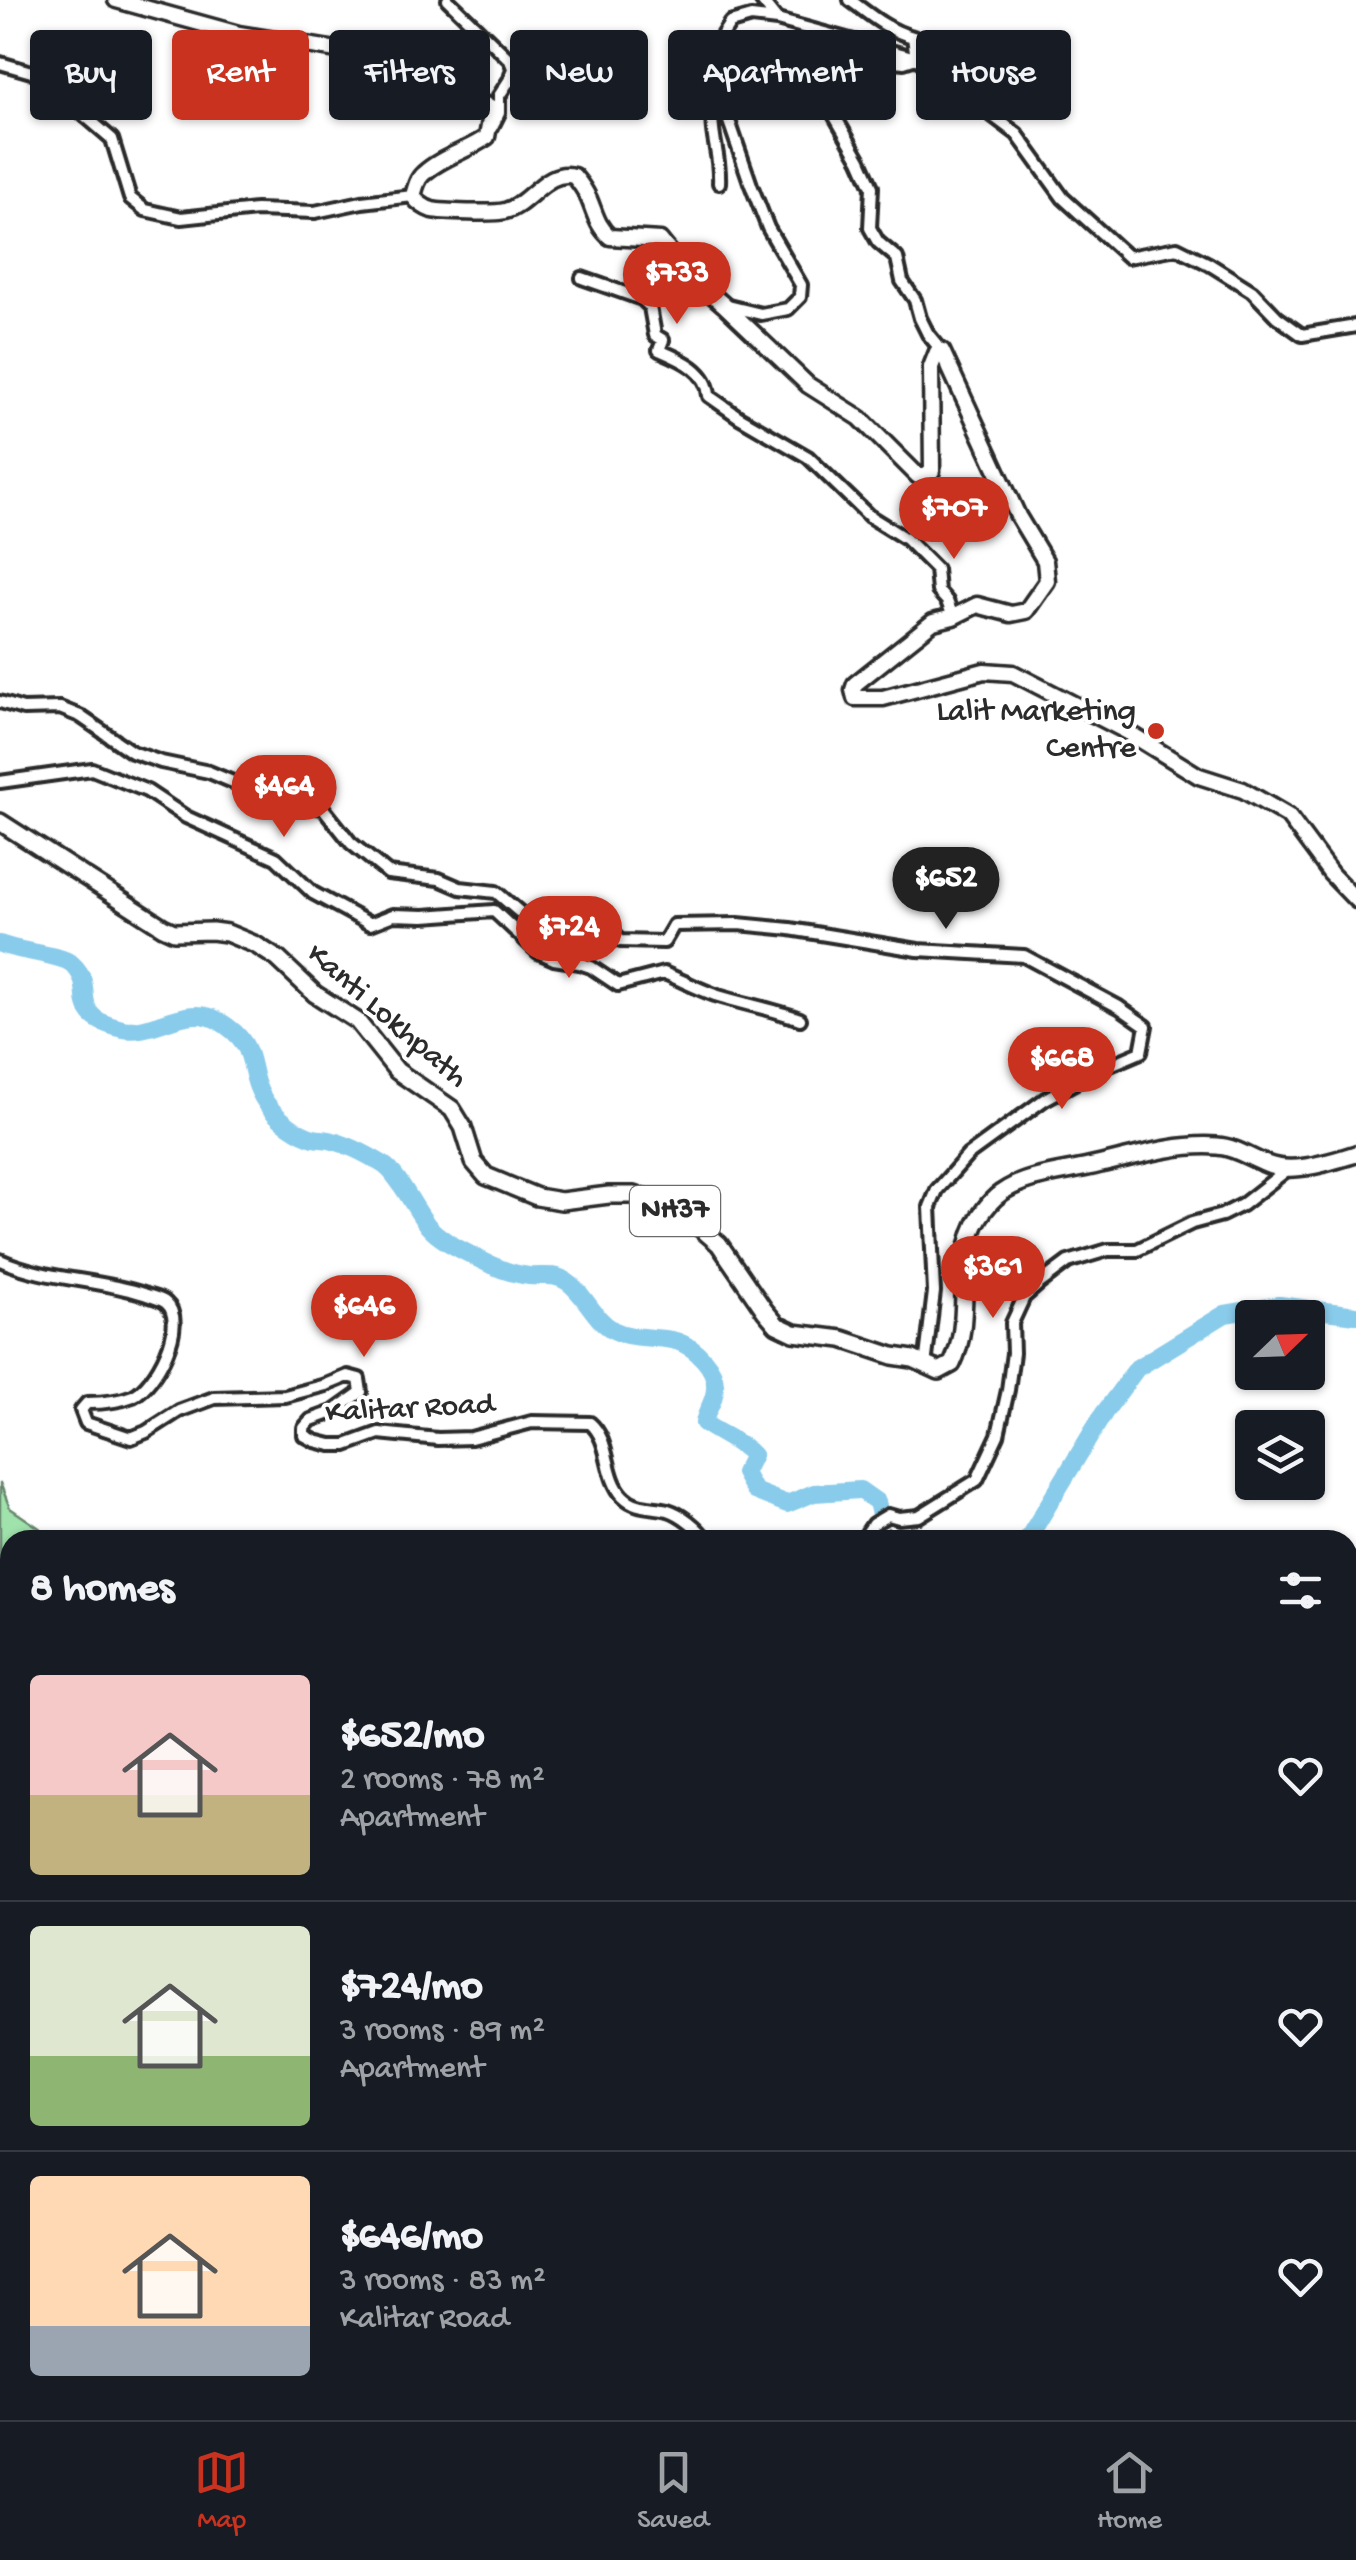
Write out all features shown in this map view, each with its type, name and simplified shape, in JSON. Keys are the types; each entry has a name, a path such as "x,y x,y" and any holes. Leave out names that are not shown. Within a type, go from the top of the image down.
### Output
{"main road":[{"name":"Kanti Lokhpath","path":"0,822 163,927 174,932 227,933 278,959 315,994 357,1021 397,1071 452,1109 464,1126 474,1162 486,1176 537,1197 561,1201 609,1194 634,1195 658,1203 690,1219 719,1244 778,1326 794,1333 857,1343 925,1366"},
{"path":"925,1366 943,1371 956,1357 970,1236 989,1203 1002,1192 1050,1176 1192,1147 1219,1146 1288,1169 1356,1154"}],"street":[{"path":"116,0 239,34 337,50 370,81 406,94 470,96 492,109 488,137"},
{"path":"412,196 420,176 488,137 499,113 499,96 515,82 510,60 448,0"},
{"path":"761,0 777,20"},
{"path":"850,0 900,34 913,37 916,58"},
{"path":"726,30 730,24 750,17 777,20 916,58"},
{"path":"916,58 904,62 844,62 830,80 830,108 872,187 870,228 878,242 896,258 920,318 942,351 1018,516 1045,562 1047,582 1026,611 1011,614 977,605 933,622 855,684 854,698 883,698 984,671 1013,673 1126,731 1198,776 1243,790 1288,816 1331,874 1356,900"},
{"path":"0,63 35,72 112,139 130,198 146,210 181,218 256,210 316,212 412,196"},
{"path":"712,120 719,183"},
{"path":"724,305 761,314 788,309 800,297 801,285 768,228 729,120"},
{"path":"998,120 1017,134 1063,198 1128,257 1176,248 1252,291 1277,318 1302,335 1356,326"},
{"path":"412,196 417,203 434,210 507,211 555,176 574,176 604,232 610,237 660,240 686,272 808,385 860,418 918,476 932,471 931,368 936,352 942,351"},
{"path":"582,278 642,299 650,307 655,335 663,340 659,350 690,364 708,387 709,396 808,457 868,516 906,539 936,569 938,591 954,617"},
{"path":"0,702 22,709 60,708 80,716 132,752 209,772 278,801 323,808 351,843 388,872 496,892 530,921 538,952"},
{"path":"0,782 92,768 146,790 186,817 276,858 313,892 370,924 393,915 494,911 538,952 591,967 618,986 664,972 709,993 800,1018"},
{"path":"530,921 592,912 620,941 664,942 674,925 738,924 790,928 918,950 1024,956 1146,1026 1142,1052 1045,1099 968,1156 937,1190 930,1206 934,1292 925,1366"},
{"path":"870,1530 888,1515 918,1516 977,1480 998,1436 1014,1353 1012,1323 1024,1297 1040,1283 1068,1262 1108,1250 1137,1250 1192,1223 1222,1215 1242,1205 1288,1169"},
{"name":"Kalitar Road","path":"0,1260 50,1275 128,1289 163,1301 170,1308 174,1328 153,1377 136,1395 112,1403 87,1404 81,1410 86,1424 131,1438 179,1411 214,1398 285,1396 348,1376 359,1379 360,1392 333,1412 311,1420 304,1435 315,1441 346,1446 379,1433 471,1438 546,1421 590,1423 602,1441 616,1487 625,1498 646,1508 672,1512 698,1530"}],"green space":[{"path":"0,1483 10,1508 42,1530 0,1530"}],"waterway":[{"path":"0,944 72,964 80,973 88,1009 105,1024 135,1030 195,1015 219,1021 242,1041 261,1095 279,1117 302,1133 343,1144 384,1165 428,1226 445,1241 510,1272 561,1279 573,1286 613,1330 671,1340 693,1350 709,1366 715,1380 714,1398 704,1423 753,1455 744,1473 754,1491 787,1504 814,1493 860,1490 877,1502 881,1519"},
{"path":"1033,1530 1104,1413 1137,1368 1225,1314 1279,1305 1356,1315"}],"place":[{"name":"Lalit Marketing Centre","path":"1156,731"}]}
